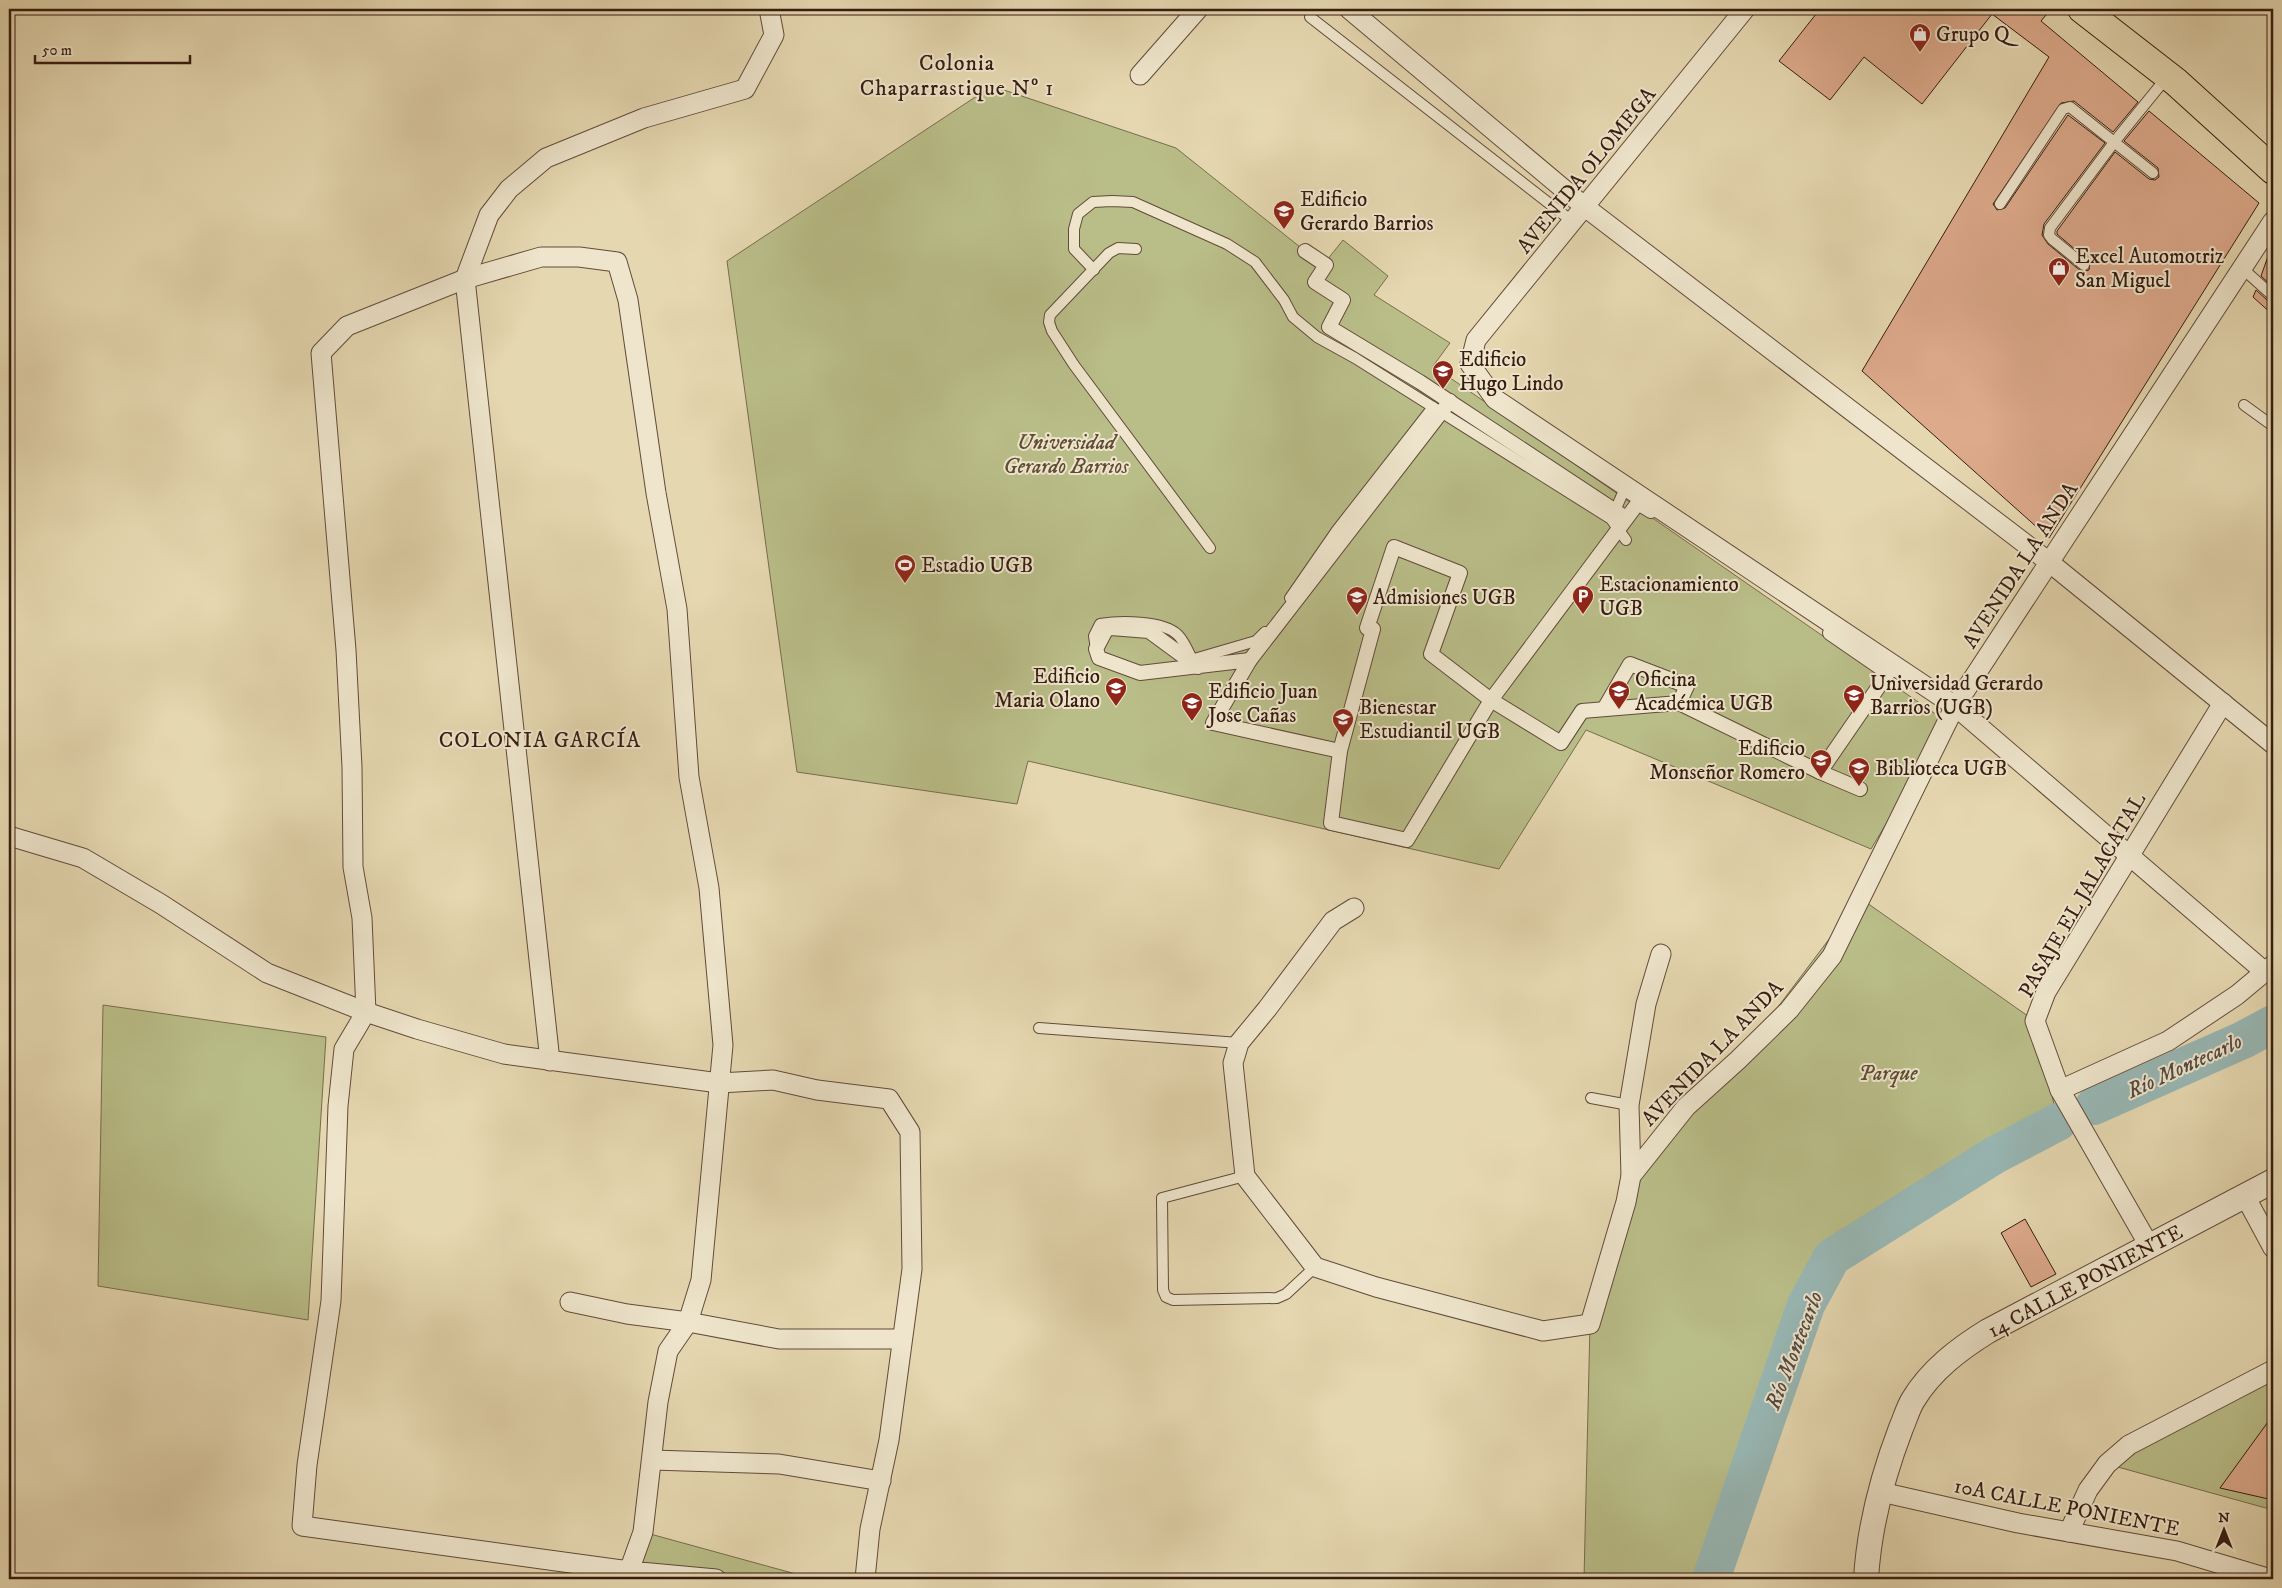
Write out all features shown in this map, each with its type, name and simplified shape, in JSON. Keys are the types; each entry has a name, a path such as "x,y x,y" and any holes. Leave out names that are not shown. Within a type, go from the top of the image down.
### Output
{"highway":[{"path":"2082,9 2168,76 2273,170"}],"street":[{"path":"550,1061 465,280 489,215 509,189 546,158 644,118 745,89 774,35 769,9"},
{"path":"1140,75 1198,9"},
{"path":"1348,9 1585,207 2048,562 2273,744"},
{"name":"AVENIDA OLOMEGA","path":"1626,486 1494,399 1470,364 1476,340 1745,9"},
{"name":"AVENIDA LA ANDA","path":"1316,1267 1376,1287 1543,1331 1590,1324 1626,1202 1631,1176 1686,1107 1789,1010 1832,956 1955,706 2273,221"},
{"path":"1305,251 1326,265 1316,282 1343,300 1328,327 1450,401 1619,523"},
{"path":"623,1575 643,1532 658,1402 668,1351 688,1322 701,1280 723,1045 708,888 689,777 677,609 646,428 628,300 617,262 579,257 540,257 465,280 347,326 320,353 346,650 352,767 353,867 362,918 366,1012 344,1049 338,1106 331,1301 307,1465 302,1526 623,1575 716,1579"},
{"path":"1340,751 1213,723 1250,660 1437,410 1450,401"},
{"path":"1626,486 1955,706 2129,856 2269,969 2237,995 2168,1041 2060,1090"},
{"path":"1820,772 1888,673 1638,502 1619,523 1491,700 1407,840 1330,823 1340,751 1373,629 1367,628 1394,547 1460,573 1431,654 1491,700 1561,743 1582,710 1679,703 1820,772 1860,789"},
{"path":"1193,662 1150,631 1111,628 1106,630 1099,654 1140,673 1193,662 1250,660"},
{"path":"1604,709 1630,664 1687,686 1679,703"},
{"name":"PASAJE EL JALACATAL","path":"2150,1247 2060,1090 2035,1021 2046,992 2222,703"},
{"path":"9,836 84,858 161,904 267,973 366,1012 504,1054 719,1083 773,1080 817,1090 889,1099 910,1132 912,1269 889,1440 870,1529 866,1579"},
{"path":"1316,1267 1245,1176 1233,1063 1239,1043 1333,921 1354,908"},
{"path":"1631,1176 1629,1105 1646,1004 1661,954"},
{"name":"14 CALLE PONIENTE","path":"1866,1579 1867,1558 1881,1492 1892,1452 1912,1400 1936,1370 1960,1348 2273,1181"},
{"path":"2245,1196 2273,1248"},
{"path":"570,1302 627,1314 688,1322 779,1339 902,1339"},
{"path":"2069,1532 2088,1490 2107,1464 2129,1444 2273,1370"},
{"path":"652,1460 779,1464 880,1481"},
{"name":"10A CALLE PONIENTE","path":"1881,1492 2018,1523 2177,1551 2271,1579"}],"lane":[{"path":"1310,17 1573,222"},
{"path":"2084,265 2052,239 2049,235 2050,228 2115,141 2168,76"},
{"path":"2000,204 2063,109 2070,107 2153,173"},
{"path":"1094,270 1074,249 1074,230 1078,214 1093,202 1133,202 1227,244 1256,262 1284,300 1293,317 1309,331 1619,523 1626,486"},
{"path":"1136,249 1118,248 1109,254 1050,315 1048,322 1074,365 1210,548"},
{"path":"2242,268 2273,296"},
{"path":"2244,404 2273,426"},
{"path":"1193,662 1256,641 1271,627 1337,530 1437,410"},
{"path":"1039,1028 1239,1043"},
{"path":"1591,1098 1629,1105"},
{"path":"1245,1176 1165,1195 1162,1198 1163,1290 1166,1296 1173,1300 1277,1298 1286,1294 1316,1267"}],"green space":[{"name":"Universidad Gerardo Barrios","path":"992,86 1176,148 1305,251 1327,260 1343,240 1388,276 1374,295 1450,343 1433,366 1947,722 1871,849 1586,730 1499,869 1028,761 1017,804 797,772 727,261"},
{"name":"Parque","path":"1860,898 2035,1021 2058,1122 1930,1195 1832,1257 1768,1419 1711,1579 1584,1579 1590,1324 1646,1155 1738,1060"},
{"path":"103,1005 326,1037 308,1320 98,1286"},
{"path":"2273,1372 2273,1510 2107,1464"},
{"path":"643,1532 814,1579 631,1579"}],"building":[{"name":"Excel Automotriz San Miguel","path":"1820,9 2051,9 2041,21 2138,102 2113,132 2074,101 2061,103 1993,204 1997,210 2005,208 2068,115 2105,143 2044,224 2042,235 2048,244 2082,272 2089,270 2090,262 2057,234 2057,231 2115,152 2149,179 2155,180 2159,177 2158,168 2124,141 2149,111 2259,203 2049,538 1862,371 2049,57 1992,14 1922,104 1864,57 1830,100 1779,61"},
{"path":"2271,248 2273,248 2273,287 2261,276"},
{"path":"2256,290 2273,303 2273,315 2253,297"},
{"path":"2025,1219 2056,1274 2031,1287 2001,1233"},
{"path":"2273,1415 2273,1500 2220,1488"}],"waterway":[{"name":"Río Montecarlo","path":"2094,1106 2243,1040 2273,1024"},
{"name":"Río Montecarlo","path":"1711,1579 1806,1305 1832,1257 1995,1155 2058,1122"}],"place":[{"name":"Grupo Q","path":"1920,53"},
{"name":"Edificio Gerardo Barrios","path":"1284,230"},
{"name":"Excel Automotriz San Miguel","path":"2059,287"},
{"name":"Edificio Hugo Lindo","path":"1443,390"},
{"name":"Estadio UGB","path":"905,584"},
{"name":"Estacionamiento UGB","path":"1583,615"},
{"name":"Admisiones UGB","path":"1357,616"},
{"name":"Edificio Maria Olano","path":"1116,707"},
{"name":"Oficina Académica UGB","path":"1619,710"},
{"name":"Universidad Gerardo Barrios (UGB)","path":"1854,714"},
{"name":"Edificio Juan Jose Cañas","path":"1192,722"},
{"name":"Bienestar Estudiantil UGB","path":"1343,738"},
{"name":"Edificio Monseñor Romero","path":"1821,779"},
{"name":"Biblioteca UGB","path":"1859,787"}],"district":[{"name":"Colonia Chaparrastique Nº 1","path":"957,74"},
{"name":"COLONIA GARCÍA","path":"540,739"}]}
